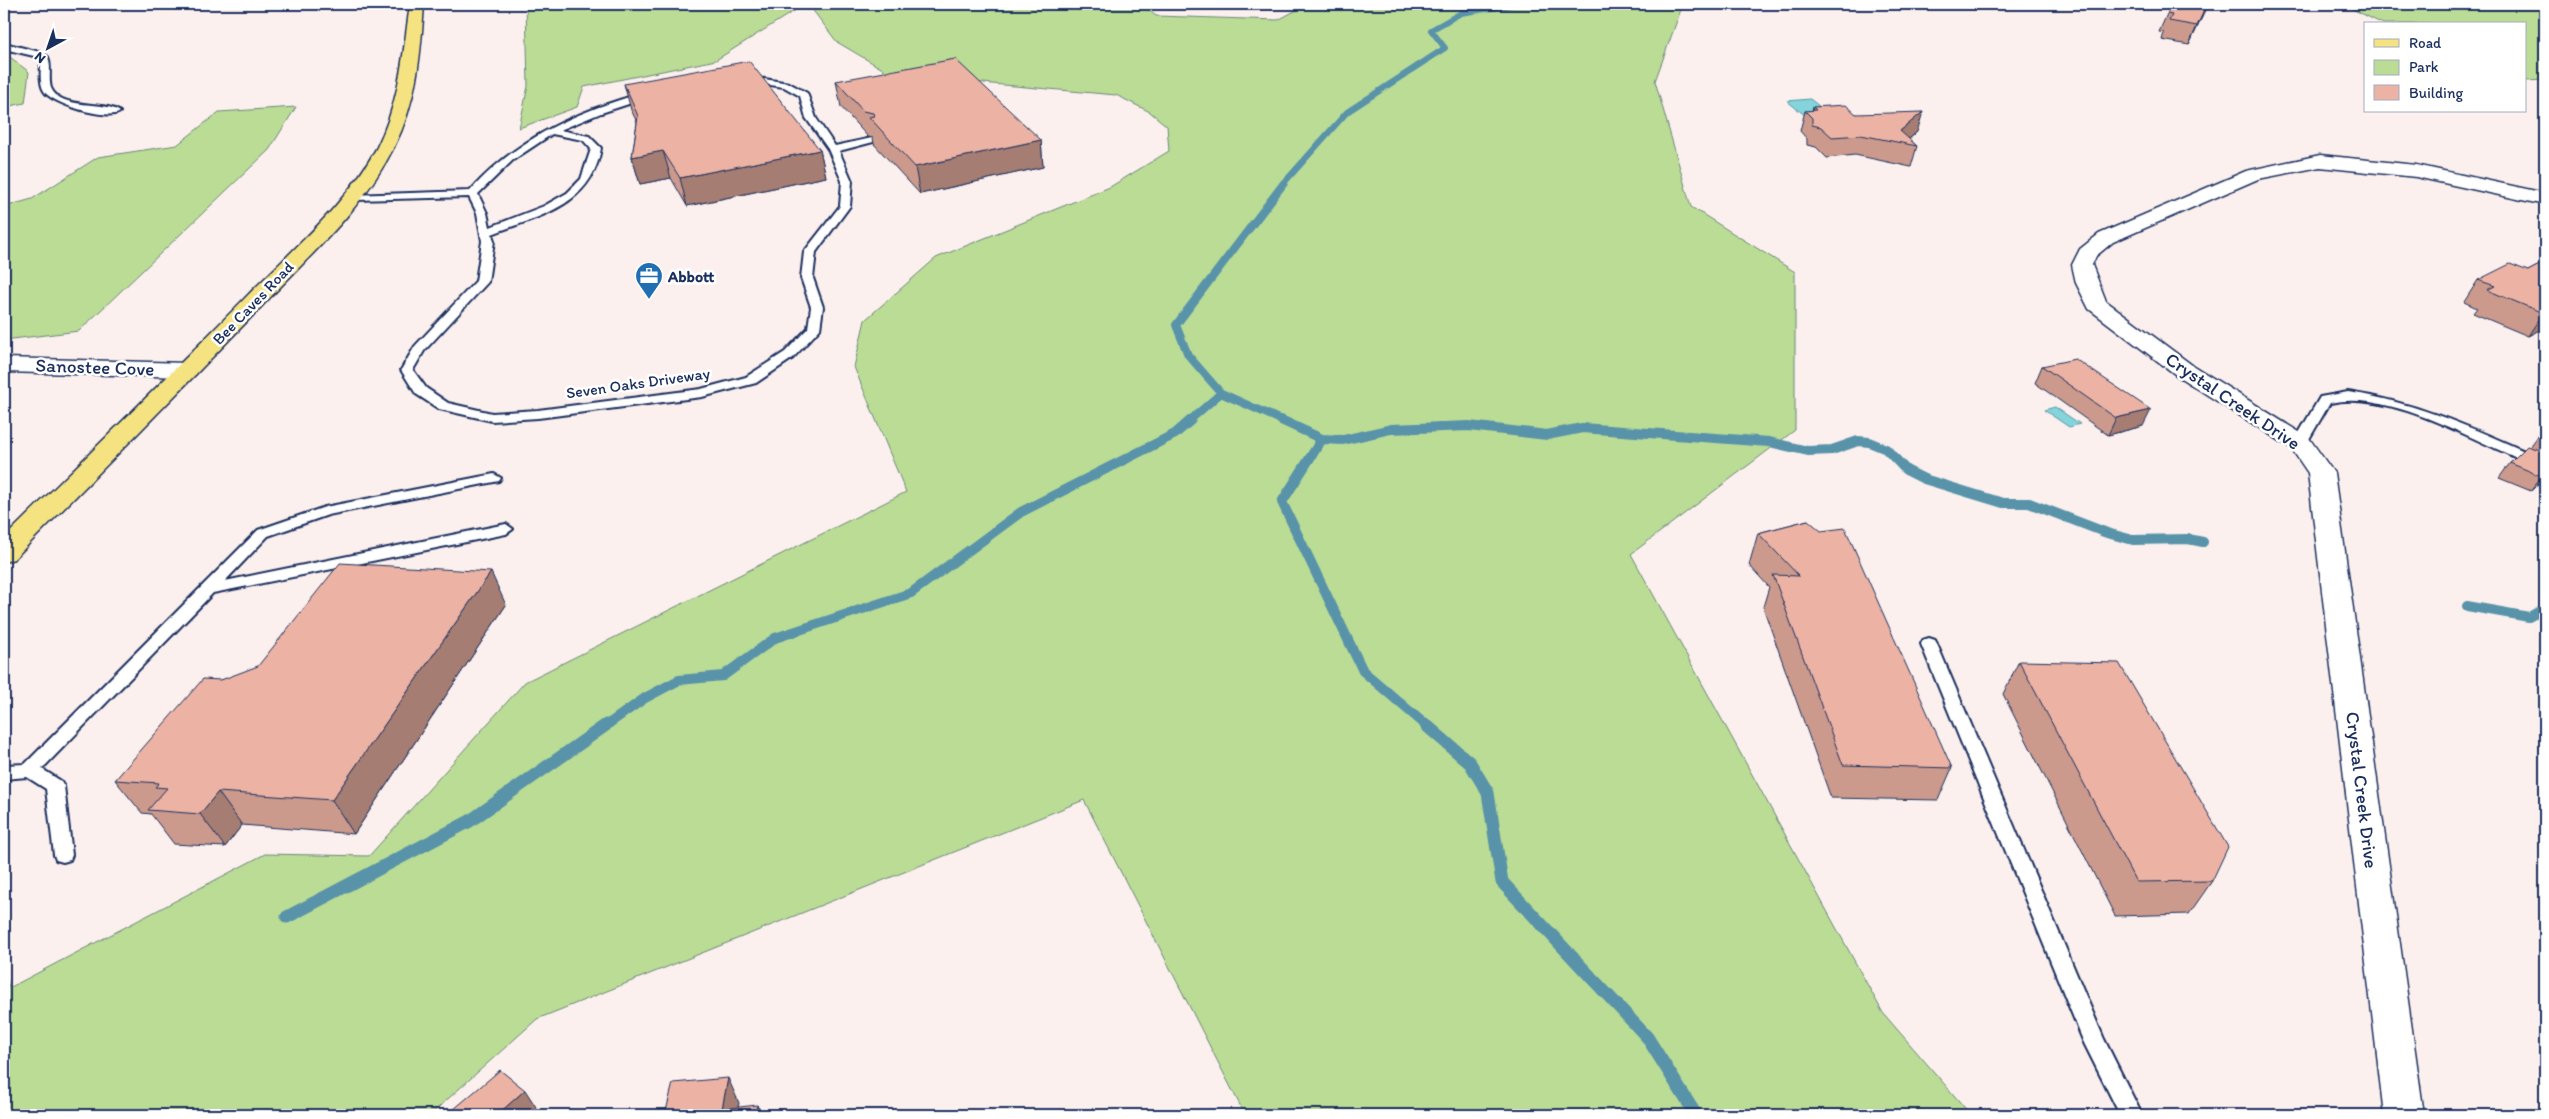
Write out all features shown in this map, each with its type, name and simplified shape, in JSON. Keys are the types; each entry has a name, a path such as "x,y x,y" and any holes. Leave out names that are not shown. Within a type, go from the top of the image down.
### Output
{"main road":[{"name":"Bee Caves Road","path":"4,553 187,370 355,197 385,148 406,99 413,52 417,4"}],"street":[{"name":"Crystal Creek Drive","path":"2404,1115 2321,473 2300,443 2184,370 2097,304 2087,283 2082,265 2087,253 2106,238 2253,176 2320,161 2416,171 2545,199"},
{"name":"Sanostee Cove","path":"4,365 187,370"}],"lane":[{"path":"4,46 37,54 45,59 47,87 57,98 83,107 115,112"},
{"name":"Seven Oaks Driveway","path":"473,194 488,241 482,282 419,349 407,370 421,391 444,406 492,417 538,414 702,393 751,380 789,355 814,329 817,306 807,278 810,252 845,206 847,181 833,149 811,118 804,95 786,85 761,80 734,79"},
{"path":"355,197 473,194 490,173 520,148 549,131 594,112 656,92"},
{"path":"486,232 536,213 561,200 581,186 593,164 596,148 586,138 549,131"},
{"path":"833,149 872,141"},
{"path":"2300,443 2326,400 2346,396 2378,401 2426,416 2545,465"},
{"path":"30,770 263,533 325,511 494,478"},
{"path":"208,589 506,529"},
{"path":"1929,644 2095,1043 2131,1115"},
{"path":"4,772 30,770 55,786 63,855"}],"green space":[{"path":"526,4 805,4 716,60 584,87 577,107 519,128 528,86"},
{"path":"808,4 1141,4 1156,16 1278,20 1308,4 1683,4 1655,81 1691,207 1795,272 1795,430 1631,554 1883,1013 1971,1115 1245,1115 1084,800 537,1019 430,1115 4,1115 4,968 9,988 265,854 369,856 525,682 906,492 854,367 865,320 936,258 1110,187 1169,151 1167,126 1150,112 1116,95 992,84 886,71 837,42"},
{"path":"2342,4 2525,4 2545,11 2545,80 2526,81 2526,22 2379,22"},
{"path":"4,56 10,57 29,72 25,103 4,107"},
{"path":"296,107 269,150 79,331 4,340 4,207 32,199 98,157 177,145 219,112"}],"water":[{"path":"1810,99 1834,118 1811,120 1787,101"},
{"path":"2055,407 2080,424 2069,427 2044,410"}],"building":[{"path":"2172,4 2207,4 2197,26 2169,21 2172,15 2167,14"},
{"path":"955,59 1041,140 915,167 869,117 874,116 873,113 863,111 836,81"},
{"path":"749,61 820,150 680,178 663,151 632,157 638,116 624,84"},
{"path":"1846,105 1856,114 1923,112 1900,131 1917,146 1861,135 1832,137 1821,127 1812,125 1812,118 1805,111 1816,110 1813,107"},
{"path":"2545,262 2545,312 2543,313 2487,290 2495,286 2478,280 2510,264 2528,271"},
{"path":"2075,359 2151,410 2116,418 2042,366"},
{"path":"2545,429 2545,439 2538,436"},
{"path":"2527,446 2545,452 2545,472 2541,476 2510,463"},
{"path":"1808,520 1821,531 1845,528 1952,768 1843,765 1773,575 1799,576 1758,533"},
{"path":"340,563 491,572 332,800 218,792 200,814 148,810 167,788 155,787 159,783 115,780 203,679 221,680 258,666"},
{"path":"2019,661 2119,663 2228,847 2212,881 2136,882"},
{"path":"500,1070 525,1090 497,1115 447,1115"},
{"path":"728,1078 722,1109 757,1105 755,1115 665,1115 673,1083"}],"waterway":[{"path":"1283,184 1347,112 1445,48 1431,30 1461,13 1516,4"},
{"path":"1221,393 1188,355 1176,325 1284,183"},
{"path":"1189,421 1221,393"},
{"path":"1221,393 1283,421"},
{"path":"604,727 645,698 679,680 723,676 775,638 911,593 1021,512 1175,434 1191,420"},
{"path":"1281,420 1322,439"},
{"path":"1322,439 1343,440 1391,429 1469,426 1547,435 1582,428 1769,442 1808,451 1832,450 1858,441 1869,442 1886,449 1906,470 1924,479 2003,503 2029,503 2107,533 2133,540 2188,539 2203,542"},
{"path":"1322,439 1282,502 1363,671 1428,727"},
{"path":"2467,606 2529,617 2545,608"},
{"path":"287,917 470,821 606,725"},
{"path":"1426,725 1470,763 1488,793 1502,882 1647,1037 1696,1115"}],"place":[{"name":"Abbott","path":"649,300"}]}
